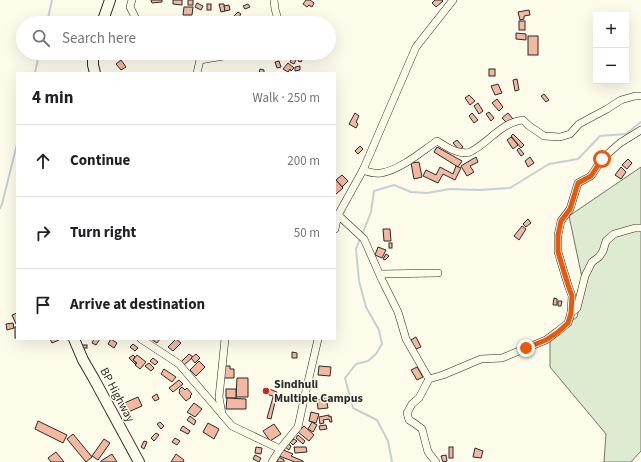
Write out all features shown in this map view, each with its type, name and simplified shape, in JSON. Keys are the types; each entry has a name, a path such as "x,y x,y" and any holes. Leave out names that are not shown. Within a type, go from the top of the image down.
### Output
{"highway":[{"path":"104,16 110,0"},
{"path":"93,60 95,72"},
{"name":"BP Highway","path":"74,340 83,360 139,462"}],"street":[{"path":"132,0 130,7 134,16"},
{"path":"274,0 277,16"},
{"path":"336,224 338,215 362,170 416,47 453,0"},
{"path":"197,72 200,60"},
{"path":"362,170 370,173 380,173 395,169 437,141 447,148 458,152 470,152 501,129 515,121 523,120 544,136 560,137 570,134 579,124 620,100 641,96"},
{"path":"436,462 428,452 422,430 409,420 407,413 412,404 419,398 429,379 443,375 480,359 502,358 546,340 568,323 571,313 572,296 558,252 558,235 561,221 570,209 578,183 591,176 602,159 620,143 641,130"},
{"path":"338,215 364,239 398,312 406,339 429,379"},
{"path":"571,313 576,308 585,276 592,262 599,257 603,251 606,241 614,234 635,228 641,228"},
{"path":"380,274 438,273"},
{"path":"143,340 179,364 232,426 280,449"},
{"path":"222,414 219,397 225,340"},
{"path":"272,462 280,449 298,427 318,340"}],"green space":[{"path":"641,167 641,451 631,462 604,462 606,434 550,367 550,338 577,317 584,287 569,216"}],"building":[{"path":"151,0 162,0 162,2 152,3"},
{"path":"173,0 182,0 182,5 173,4"},
{"path":"188,0 193,0 193,5 188,5"},
{"path":"306,0 310,0 314,3 312,7 309,5 307,7 303,4"},
{"path":"435,0 443,1 436,7 432,3"},
{"path":"197,3 203,6 201,10 195,7"},
{"path":"207,4 211,4 211,10 207,10"},
{"path":"219,4 224,4 225,11 221,12"},
{"path":"248,4 250,7 245,9 243,6"},
{"path":"229,5 230,10 225,11 224,6"},
{"path":"184,7 193,7 192,15 183,15"},
{"path":"529,10 530,15 524,16 524,19 520,20 518,12"},
{"path":"238,12 241,14 240,16 234,16"},
{"path":"519,21 525,21 525,30 519,30"},
{"path":"516,33 526,34 526,40 516,39"},
{"path":"528,36 538,36 538,55 528,55"},
{"path":"121,60 126,67 121,70 116,64"},
{"path":"291,60 296,60 294,64 290,62"},
{"path":"279,61 281,67 277,68 275,62"},
{"path":"288,63 294,68 291,71 290,69 288,72 283,69"},
{"path":"300,66 300,70 295,71 295,67"},
{"path":"260,69 264,70 264,72 259,72"},
{"path":"489,69 495,69 495,76 489,76"},
{"path":"517,79 519,90 515,91 513,80"},
{"path":"498,84 502,93 495,95 491,86"},
{"path":"544,94 549,100 546,102 541,96"},
{"path":"469,95 475,101 470,105 465,98"},
{"path":"497,99 503,107 499,111 492,103"},
{"path":"478,103 483,111 479,114 474,106"},
{"path":"489,112 494,118 491,121 486,114"},
{"path":"355,113 359,116 356,122 358,124 356,128 349,124"},
{"path":"472,113 478,120 474,123 469,116"},
{"path":"508,113 513,119 508,124 502,118"},
{"path":"513,134 524,145 521,148 511,136"},
{"path":"511,137 518,145 513,149 507,140"},
{"path":"457,140 463,147 459,150 453,143"},
{"path":"360,146 363,149 358,154 355,151"},
{"path":"437,147 462,161 458,167 434,152"},
{"path":"519,148 524,154 521,156 517,150"},
{"path":"476,157 478,162 470,166 474,172 467,176 461,166"},
{"path":"530,157 534,163 528,167 525,161"},
{"path":"628,159 632,163 627,169 622,165"},
{"path":"419,162 422,177 414,179 411,163"},
{"path":"456,166 461,168 455,180 443,174 438,183 423,176 426,170 436,175 440,167 453,174"},
{"path":"621,167 626,172 621,179 615,175"},
{"path":"342,175 348,181 342,187 336,180"},
{"path":"336,180 343,188 336,194"},
{"path":"528,219 531,223 526,227 523,224"},
{"path":"522,226 526,229 519,240 514,236"},
{"path":"383,229 390,229 391,241 384,241"},
{"path":"389,243 392,243 392,248 389,248"},
{"path":"378,247 386,250 382,258 375,255"},
{"path":"386,254 389,256 385,260 383,259"},
{"path":"554,298 557,299 557,305 553,305"},
{"path":"558,301 562,301 561,306 558,306"},
{"path":"16,313 16,324 12,315"},
{"path":"13,323 14,328 7,330 6,324"},
{"path":"15,327 16,327 16,338"},
{"path":"416,337 421,347 416,349 411,340"},
{"path":"50,340 59,340 52,343"},
{"path":"94,340 99,340 96,345 92,343"},
{"path":"110,340 117,343 114,348 108,344"},
{"path":"152,340 159,340 157,343"},
{"path":"175,340 181,343 173,351 168,347"},
{"path":"133,344 138,348 135,351 130,347"},
{"path":"80,345 87,345 87,348 80,348"},
{"path":"292,352 297,353 297,358 292,358"},
{"path":"189,354 193,357 183,366 180,363"},
{"path":"196,354 200,358 195,363 191,358"},
{"path":"133,355 135,357 133,360 136,362 135,364 129,358"},
{"path":"137,355 146,362 140,369 135,365 137,363 133,360"},
{"path":"153,358 158,362 155,365 150,361"},
{"path":"199,361 205,367 196,376 190,370"},
{"path":"149,363 154,368 151,371 145,366"},
{"path":"224,366 230,366 230,369 234,369 234,378 224,378"},
{"path":"319,366 331,367 330,376 318,375"},
{"path":"417,367 423,377 417,380 411,370"},
{"path":"164,369 176,377 172,382 161,374"},
{"path":"237,378 248,378 248,397 236,397"},
{"path":"179,380 183,384 173,392 169,388"},
{"path":"182,387 185,390 187,388 192,394 186,401 179,393 179,390"},
{"path":"264,387 277,392 275,397 262,392"},
{"path":"226,389 236,389 236,398 226,398"},
{"path":"157,394 159,399 155,401 152,397"},
{"path":"138,397 142,406 126,413 122,404"},
{"path":"273,397 276,398 271,419 267,418"},
{"path":"227,398 246,399 246,409 226,409"},
{"path":"326,398 328,408 318,409 317,400"},
{"path":"194,403 202,409 195,417 187,412"},
{"path":"311,412 319,414 316,423 309,421"},
{"path":"329,415 329,417 331,416 332,422 330,422 329,419 323,420 324,423 320,424 319,417"},
{"path":"190,416 196,421 194,425 187,420"},
{"path":"38,421 67,435 63,443 35,429"},
{"path":"160,422 164,426 161,429 157,424"},
{"path":"312,422 317,425 313,432 308,429"},
{"path":"208,423 219,429 214,439 203,432"},
{"path":"274,424 281,434 270,441 263,431"},
{"path":"326,425 327,429 320,430 319,426"},
{"path":"183,426 190,431 188,434 180,430"},
{"path":"304,426 314,435 309,441 298,432"},
{"path":"156,433 159,435 154,441 151,438"},
{"path":"73,434 92,457 86,462 67,439"},
{"path":"298,435 305,441 303,444 296,438"},
{"path":"175,438 180,441 177,445 172,442"},
{"path":"104,439 110,443 98,460 92,456"},
{"path":"294,439 297,441 293,445 290,442"},
{"path":"144,441 147,442 144,449 141,447"},
{"path":"287,443 291,446 289,450 285,447"},
{"path":"256,447 262,448 261,454 255,453"},
{"path":"294,447 306,447 307,452 295,453"},
{"path":"449,447 453,447 453,458 449,458"},
{"path":"475,448 483,451 481,458 473,457"},
{"path":"281,449 293,454 291,456 303,462 295,462 279,456"},
{"path":"56,452 64,462 51,462 48,458"},
{"path":"112,454 117,462 101,462 101,461"},
{"path":"176,454 184,460 183,462 171,462"},
{"path":"255,455 261,458 259,462 253,459"},
{"path":"446,455 447,461 443,462 441,456"},
{"path":"279,457 284,460 284,462 277,462"}],"waterway":[{"path":"49,16 52,0"},
{"path":"35,72 38,60"},
{"path":"362,235 371,212 374,191 394,185 411,192 427,193 450,189 479,190 510,188 549,164 578,159 600,136 626,134 641,122"},
{"path":"0,208 16,148"},
{"path":"360,239 356,249 359,281 366,307 379,330 382,344 376,354 368,361 356,364 345,378 353,408 377,420 388,441 392,462"}],"place":[{"name":"Sindhuli Multiple Campus","path":"266,391"}],"route":[{"path":"526,348 546,340 568,323 571,313 572,296 558,252 558,235 561,221 570,209 578,183 591,176 602,159"}]}
